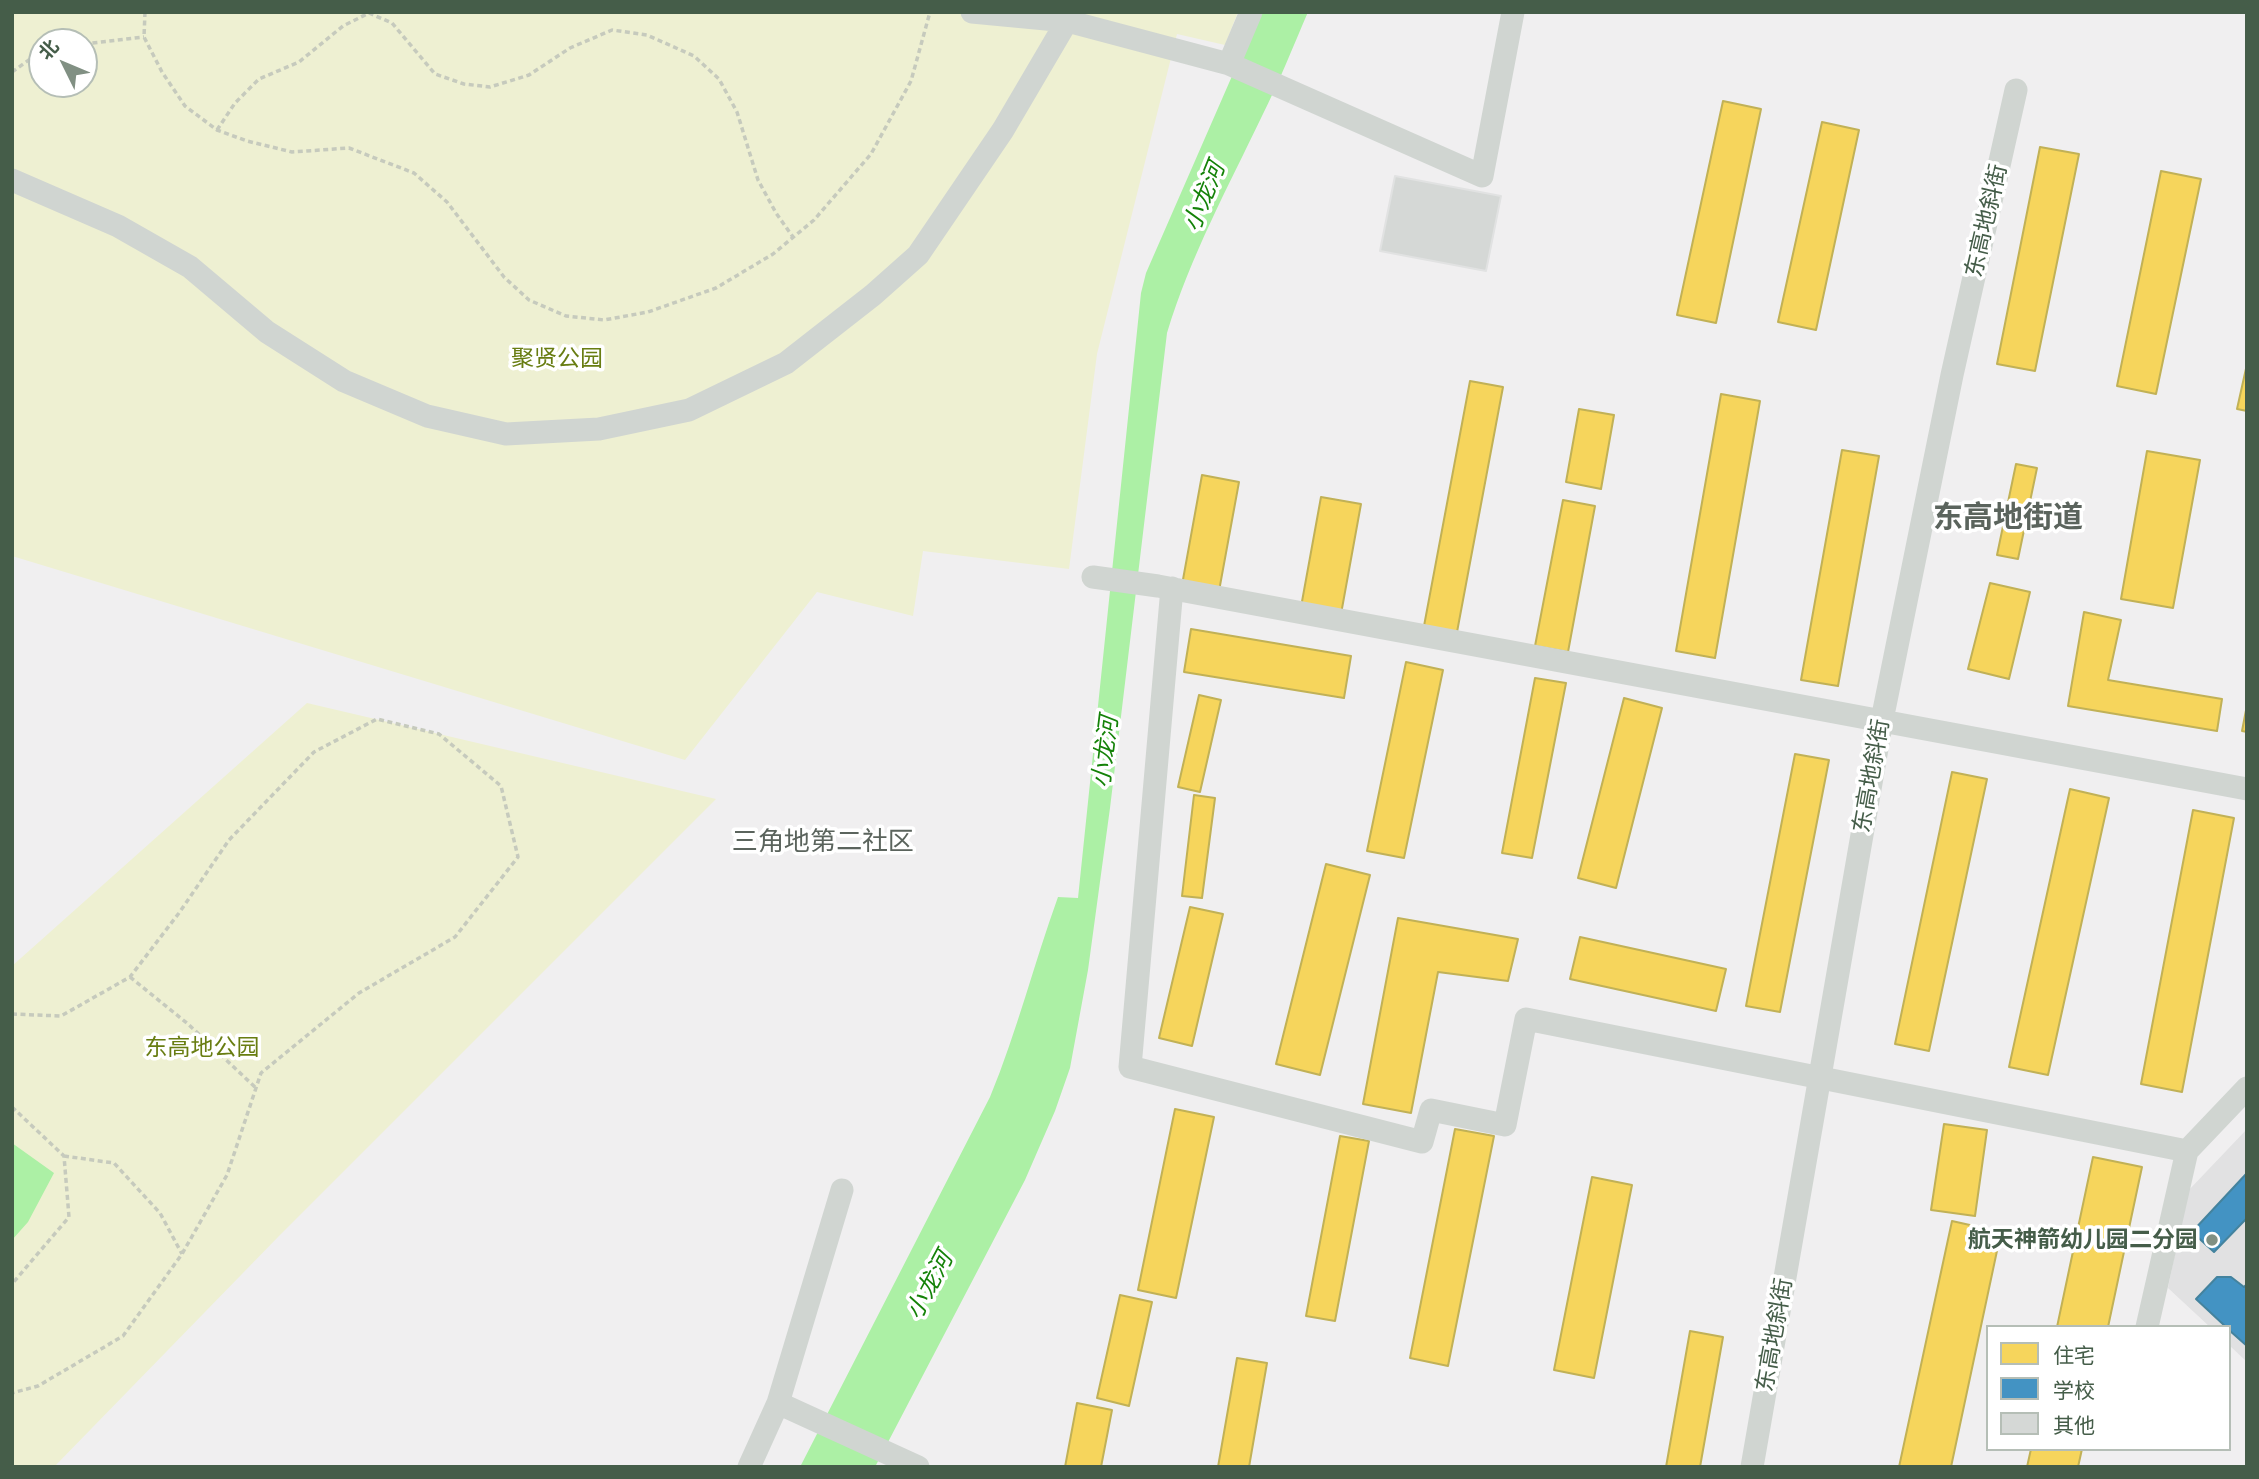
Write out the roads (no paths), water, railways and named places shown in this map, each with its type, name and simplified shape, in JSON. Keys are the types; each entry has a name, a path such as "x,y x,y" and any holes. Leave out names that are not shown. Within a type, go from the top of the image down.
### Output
{"street":[{"path":"972,12 1070,17 1229,64 1482,176 1513,12"},
{"path":"1229,64 1251,12"},
{"path":"12,180 118,226 190,267 267,332 344,381 427,415 506,434 599,429 689,410 786,363 873,295 918,255 1003,130 1070,17"},
{"name":"东高地斜街","path":"1752,1467 1882,720 1952,376 2016,90"},
{"path":"1093,577 1165,587 2247,789"},
{"path":"1165,587 1130,1067 1422,1142 1431,1110 1505,1125 1526,1019 2187,1151"},
{"path":"2147,1325 2187,1151 2247,1088"},
{"path":"749,1467 788,1407 842,1190"},
{"path":"788,1407 918,1467"}],"water":[{"name":"小龙河","path":"1260,12 1308,12 1198,250 1167,333 1110,808 1088,970 1070,1068 1055,1111 1025,1180 875,1467 800,1467 990,1097 1009,1048 1058,897 1078,898 1141,293 1146,273"},
{"path":"12,1143 54,1173 28,1222 12,1240"}],"place":[{"name":"航天神箭幼儿园二分园","path":"2212,1240"}],"district":[{"name":"东高地街道","path":"2008,518"},
{"name":"三角地第二社区","path":"823,843"}],"park label":[{"name":"聚贤公园","path":"557,359"},
{"name":"东高地公园","path":"202,1048"}]}
